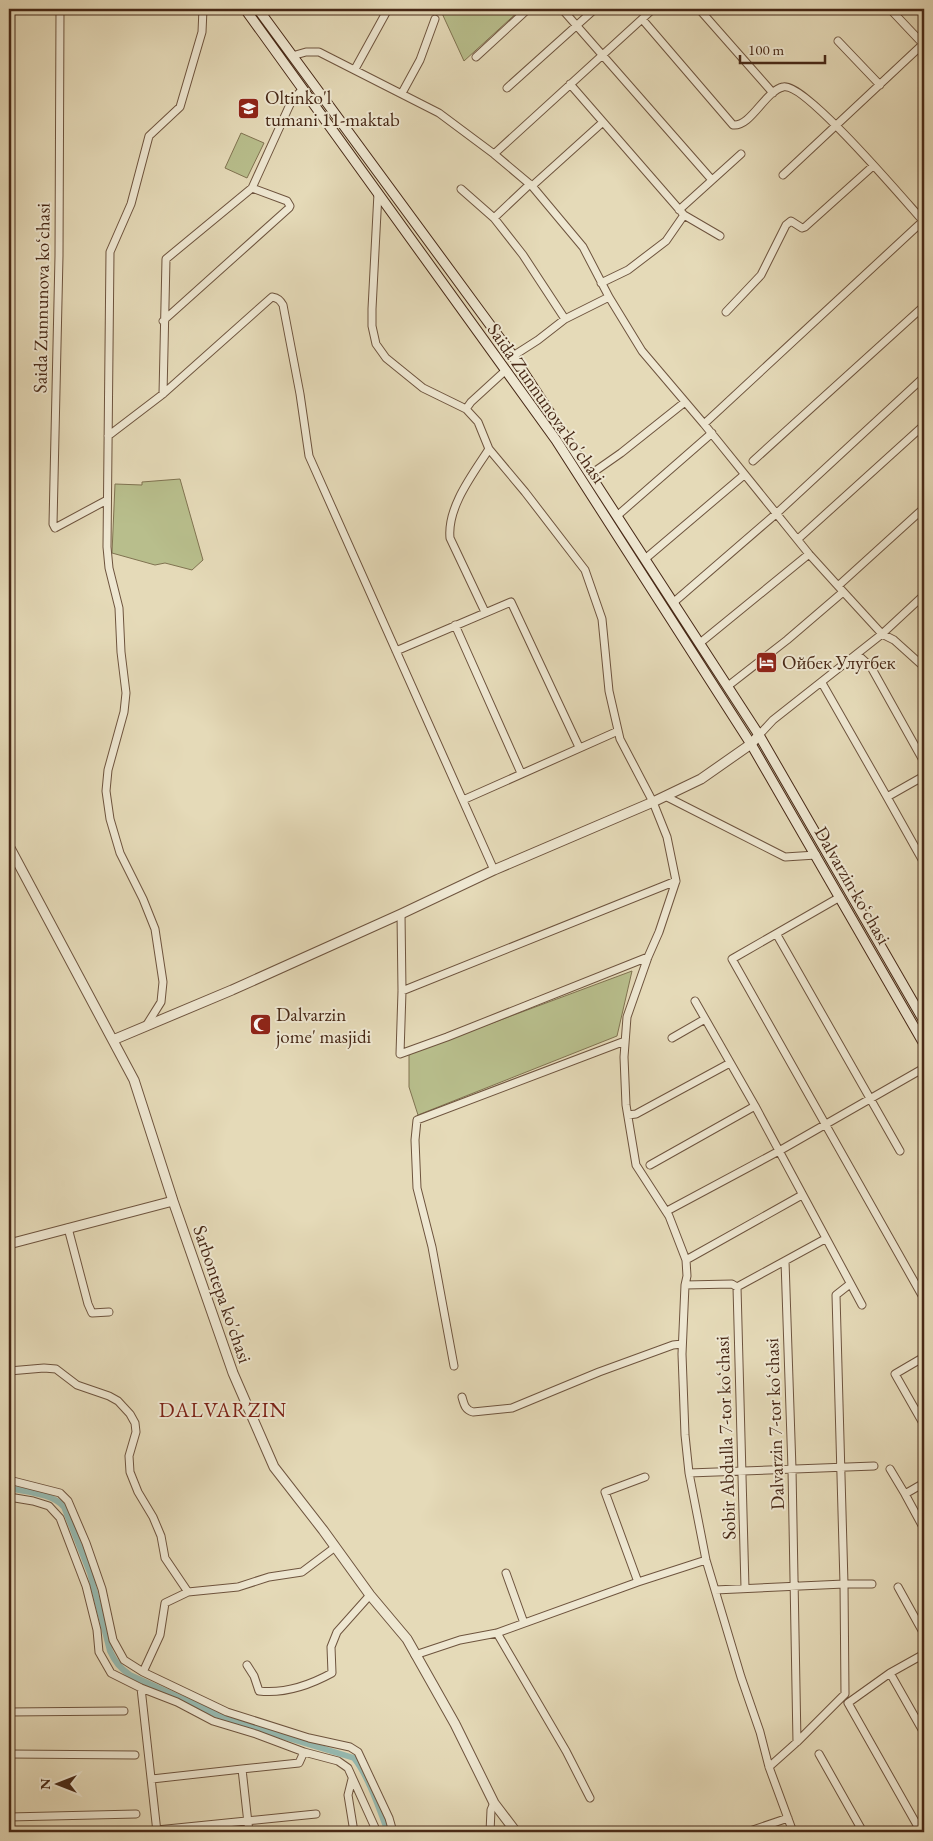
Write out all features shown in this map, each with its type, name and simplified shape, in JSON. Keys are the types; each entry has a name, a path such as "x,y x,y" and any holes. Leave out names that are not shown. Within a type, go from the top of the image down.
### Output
{"main road":[{"name":"Saida Zunnunova ko'chasi","path":"245,9 556,440 665,607 751,744"},
{"name":"Saida Zunnunova ko'chasi","path":"258,9 513,356 618,515 759,735"},
{"path":"334,130 342,124"},
{"path":"114,1040 232,990 494,870 653,802 701,779 751,744 759,735"},
{"name":"Dalvarzin koʻchasi","path":"759,735 924,1021"},
{"name":"Dalvarzin koʻchasi","path":"751,744 924,1044"},
{"name":"Sarbontepa ko'chasi","path":"9,846 134,1080 173,1201 233,1373 274,1466 370,1595 407,1639 455,1724 494,1803 516,1832"},
{"path":"9,1244 173,1201"}],"street":[{"name":"Saida Zunnunova koʻchasi","path":"60,9 59,256 53,524 55,528 107,500"},
{"path":"145,1027 161,1002 163,982 155,929 120,852 110,819 106,791 108,770 124,712 126,693 121,652 119,608 109,568 107,500 110,252 132,204 149,136 180,107 202,32 203,9"},
{"path":"355,69 388,9"},
{"path":"476,57 528,9"},
{"path":"562,9 712,180"},
{"path":"507,88 595,9"},
{"path":"494,154 653,9"},
{"path":"699,9 773,93"},
{"path":"783,174 924,44 890,9"},
{"path":"402,93 420,60 435,19"},
{"path":"642,19 733,125 742,124 773,93 782,87 792,88 808,99 836,125 924,221 704,424"},
{"path":"838,41 880,84"},
{"path":"292,56 306,52 320,52 402,93 439,114 494,154 531,185 583,247 601,283 642,351 840,589 882,634 894,640 924,667"},
{"path":"570,84 682,213 720,236"},
{"path":"163,394 166,260 252,188 292,100 303,89"},
{"path":"494,218 602,122"},
{"path":"601,283 628,270 666,241 682,213 712,180 741,154"},
{"path":"726,312 761,275 784,228 790,222 804,228 873,166"},
{"path":"164,321 289,208 290,206 287,201 252,188"},
{"path":"461,189 494,218 523,255 565,319"},
{"path":"378,193 372,309 372,326 376,344 386,358 404,374 424,388 466,410 478,422 489,449 585,570 602,619 609,691 620,739 653,802 667,837 676,881 660,932 648,957 627,1017 624,1057 628,1115 636,1165 666,1211 686,1260 687,1276 682,1344 685,1435 689,1473 706,1560 741,1677 760,1732 769,1767 793,1832"},
{"path":"108,436 163,394 272,297 280,301 283,305 300,394 309,456 494,870"},
{"path":"513,356 565,319 609,297"},
{"path":"753,461 924,306"},
{"path":"466,410 471,402 506,370"},
{"path":"674,602 777,513 924,378"},
{"path":"591,474 685,402"},
{"path":"798,539 924,425"},
{"path":"618,515 712,433"},
{"path":"485,612 450,538 449,528 451,517 466,483 489,449"},
{"path":"645,559 744,475"},
{"path":"728,686 787,640 924,508"},
{"path":"700,642 810,554"},
{"path":"759,735 773,720 882,634 924,595"},
{"path":"396,650 511,602 580,747"},
{"path":"455,625 522,773"},
{"path":"857,654 871,667 924,762"},
{"path":"822,683 924,863"},
{"path":"462,800 618,731"},
{"path":"887,797 924,776"},
{"path":"665,796 785,857 816,855"},
{"path":"402,991 676,881"},
{"path":"840,897 732,960 924,1299"},
{"path":"401,914 402,991 400,1054 648,957"},
{"path":"777,935 900,1151"},
{"path":"695,1001 755,1106 862,1305"},
{"path":"672,1038 705,1019"},
{"path":"454,1366 432,1247 416,1188 415,1140 417,1120 625,1041"},
{"path":"628,1115 636,1114 730,1063"},
{"path":"666,1211 779,1151 924,1068"},
{"path":"650,1164 755,1106"},
{"path":"686,1260 802,1195"},
{"path":"68,1228 92,1313 108,1312"},
{"path":"685,1285 732,1284 737,1287 825,1238"},
{"name":"Dalvarzin 7-tor koʻchasi","path":"785,1261 792,1469 797,1742"},
{"path":"769,1767 845,1694 836,1295 850,1284"},
{"name":"Sobir Abdulla 7-tor koʻchasi","path":"737,1287 745,1588"},
{"path":"462,1397 465,1407 468,1411 472,1412 512,1408 599,1372 682,1344"},
{"path":"924,1357 895,1374 922,1417 924,1425"},
{"path":"9,1371 44,1368 56,1369 76,1385 118,1401 130,1414 135,1422 136,1432 129,1456 130,1472 138,1492 161,1536 164,1558 188,1592"},
{"path":"689,1473 874,1466"},
{"path":"890,1469 924,1529"},
{"path":"638,1582 605,1492 645,1477"},
{"path":"9,1480 60,1493 68,1501 86,1543 102,1589 113,1640 124,1660 143,1672 227,1712 308,1738 350,1747 358,1752 389,1818 393,1832"},
{"path":"904,1494 924,1483"},
{"path":"9,1498 33,1501 49,1506 60,1518 86,1586 97,1630 99,1652 111,1673 141,1688 177,1702 213,1721 256,1734 304,1752 338,1761 348,1768 377,1832"},
{"path":"143,1672 160,1635 165,1603 188,1592 238,1587 269,1577 302,1572 334,1548"},
{"path":"415,1655 460,1640 497,1633 638,1582 706,1560"},
{"path":"506,1573 524,1623"},
{"path":"715,1590 872,1584"},
{"path":"898,1587 924,1634"},
{"path":"247,1665 254,1676 259,1691 272,1692 316,1682 332,1673 331,1647 337,1632 370,1595"},
{"path":"497,1633 566,1751 590,1798"},
{"path":"921,1832 848,1702 890,1673 924,1654"},
{"path":"890,1673 924,1734"},
{"path":"141,1688 157,1831 316,1814"},
{"path":"9,1712 124,1711"},
{"path":"152,1779 299,1764 304,1752"},
{"path":"9,1754 135,1755"},
{"path":"819,1754 863,1832"},
{"path":"242,1769 249,1832"},
{"path":"352,1778 348,1795 354,1832"},
{"path":"490,1832 491,1810 494,1803"},
{"path":"9,1817 136,1814"},
{"path":"747,1832 788,1818"}],"green space":[{"path":"440,9 521,9 464,61"},
{"path":"241,133 264,143 247,178 225,168"},
{"path":"180,479 203,560 192,570 165,563 155,565 112,553 115,484 142,485 142,482"},
{"path":"632,971 617,1036 418,1115 409,1087 409,1054"}],"waterway":[{"path":"9,1488 46,1496 59,1502 64,1507 90,1573 110,1651 123,1670 130,1675 229,1720 354,1758 369,1783 388,1832"}],"place":[{"name":"Oltinko'l tumani 11-maktab","path":"249,108"},
{"name":"Ойбек Улугбек","path":"766,662"},
{"name":"Dalvarzin jome' masjidi","path":"260,1025"}],"district":[{"name":"DALVARZIN","path":"223,1410"}]}
